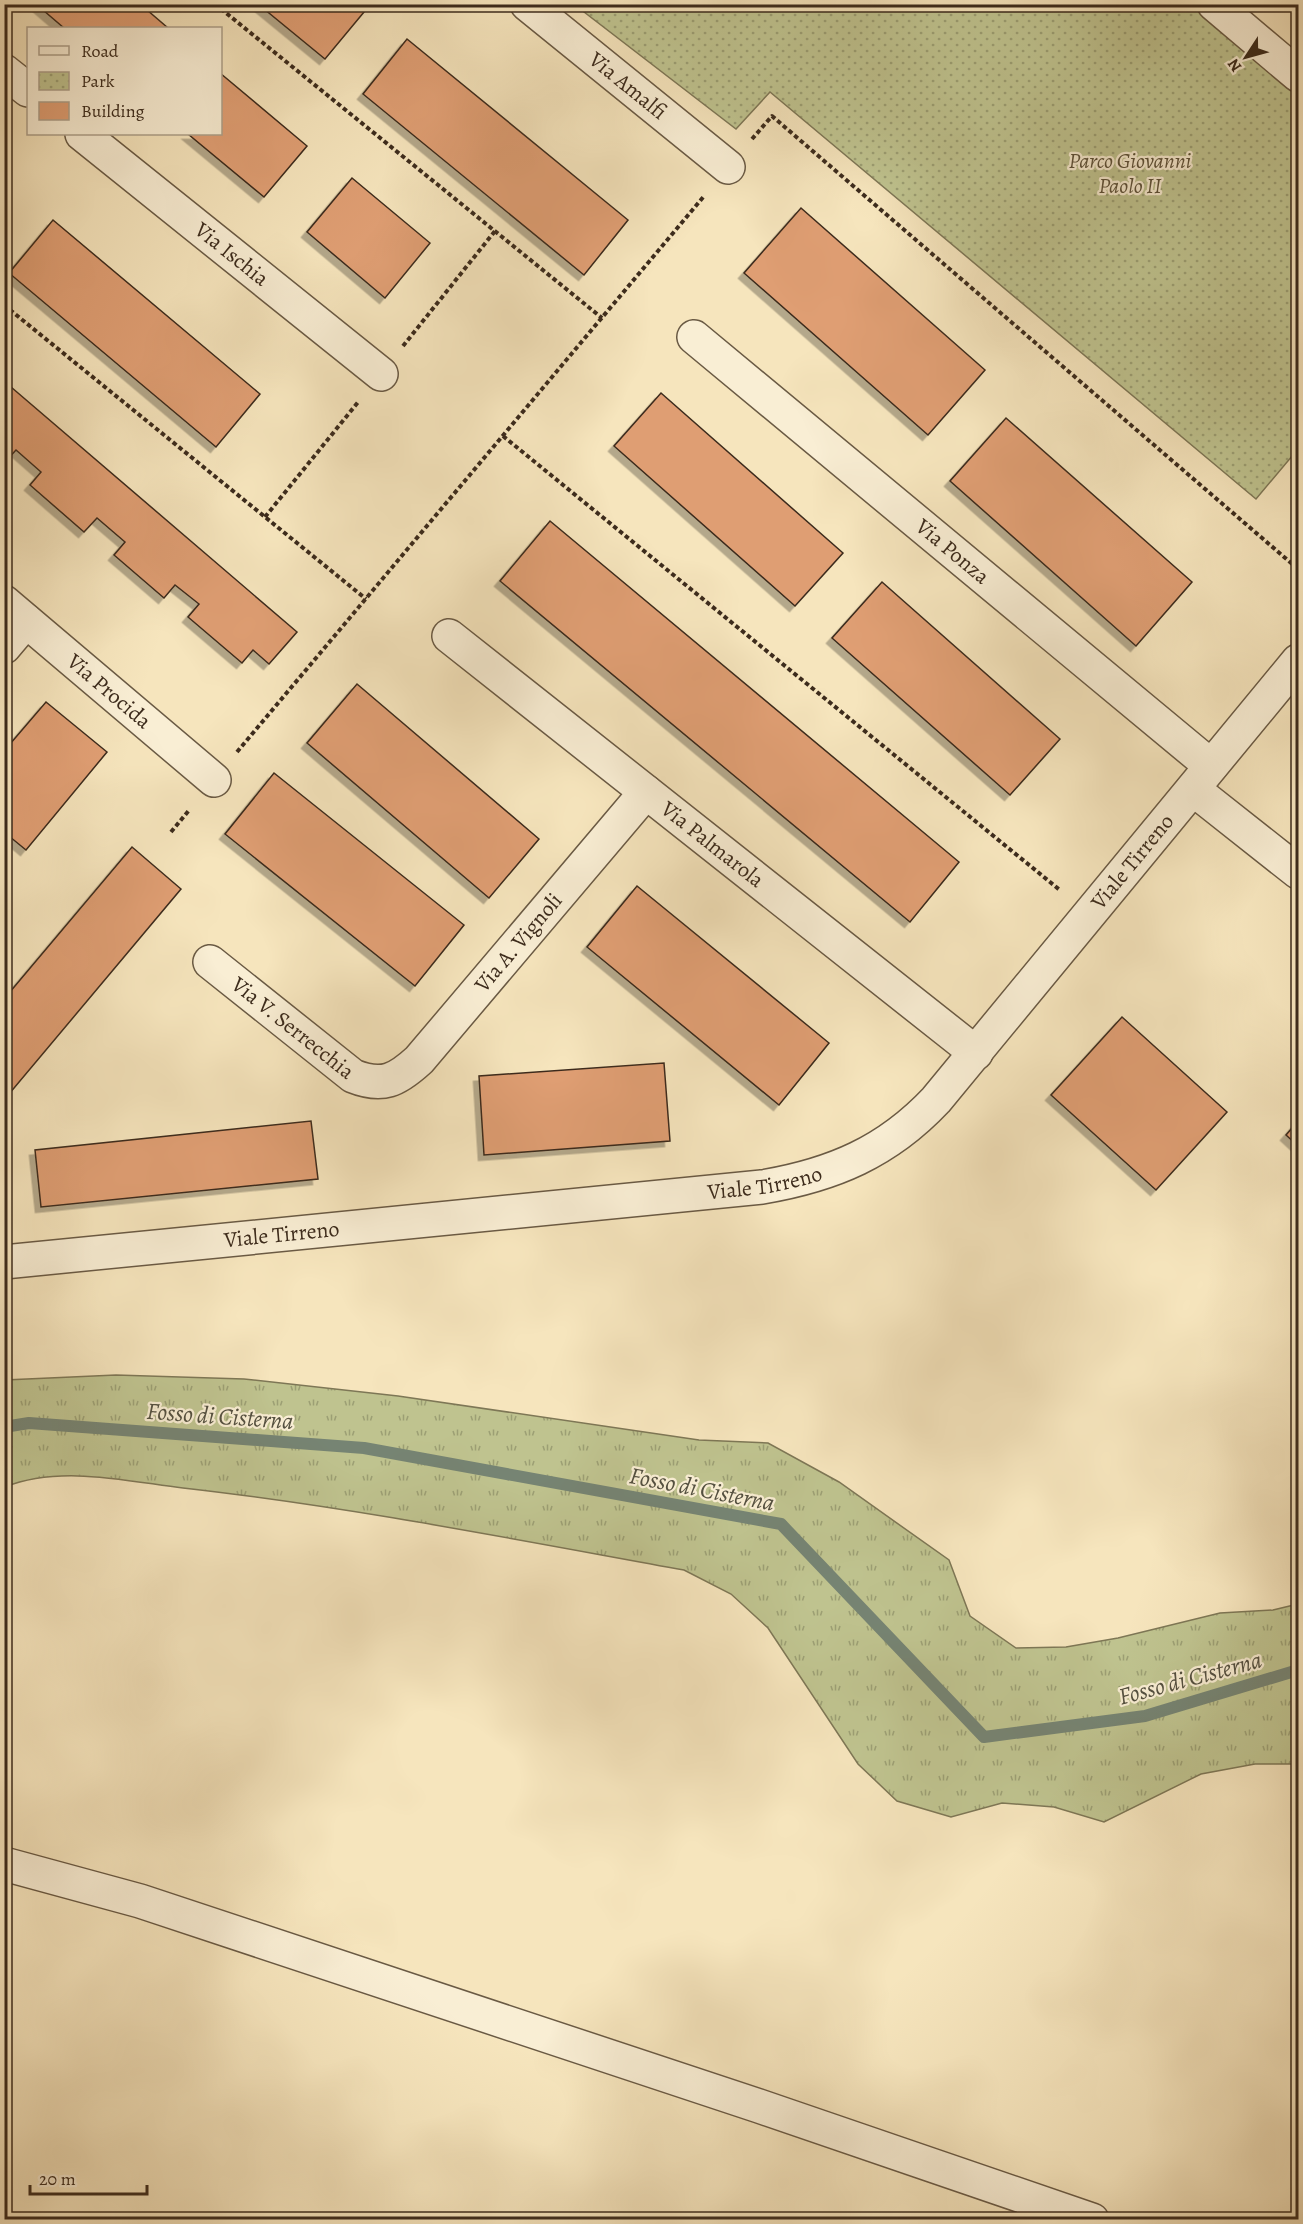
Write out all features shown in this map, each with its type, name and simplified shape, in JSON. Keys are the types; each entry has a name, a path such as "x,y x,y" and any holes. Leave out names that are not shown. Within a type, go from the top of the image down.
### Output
{"street":[{"name":"Via Amalfi","path":"527,4 728,167"},
{"path":"1214,4 1299,75"},
{"path":"4,71 27,89"},
{"name":"Via Ischia","path":"83,135 381,374"},
{"name":"Via Ponza","path":"694,338 1202,778 1299,872"},
{"path":"4,647 15,612"},
{"name":"Via Procida","path":"15,612 214,780"},
{"name":"Via Palmarola","path":"449,636 975,1053"},
{"name":"Viale Tirreno","path":"4,1262 762,1187 803,1179 854,1161 898,1135 936,1100 1299,661"},
{"name":"Via A. Vignoli","path":"383,1082 400,1077 419,1060 646,792"},
{"name":"Via V. Serrecchia","path":"210,962 342,1068 362,1080 383,1082"},
{"path":"4,1864 151,1905 759,2106 1092,2220"}],"path":[{"path":"215,4 602,318"},
{"path":"171,832 772,116 1299,569"},
{"path":"4,305 366,599"},
{"path":"503,436 1089,914"}],"green space":[{"name":"Parco Giovanni Paolo II","path":"575,5 1191,5 1298,94 1298,449 1256,499 770,92 736,129"},
{"path":"116,1375 244,1379 398,1396 699,1440 768,1443 839,1482 949,1560 970,1616 1016,1648 1066,1647 1118,1638 1220,1613 1273,1610 1298,1604 1298,1764 1255,1764 1201,1774 1104,1822 1054,1807 1002,1803 951,1817 897,1801 858,1764 768,1628 731,1594 684,1570 372,1514 116,1479 48,1477 26,1480 5,1487 5,1380"}],"building":[{"path":"36,4 140,4 167,27 63,27"},
{"path":"258,4 367,4 369,6 325,59"},
{"path":"407,39 628,220 584,275 363,94"},
{"path":"222,75 307,146 264,197 189,135 222,135"},
{"path":"352,178 430,243 385,298 307,232"},
{"path":"801,208 985,370 928,435 744,273"},
{"path":"53,220 260,394 216,447 9,273"},
{"path":"4,381 297,632 269,664 253,650 242,663 188,617 199,604 175,585 164,598 114,555 125,542 97,518 84,532 30,485 41,472 16,450 4,463"},
{"path":"661,393 843,553 795,606 614,446"},
{"path":"1006,418 1192,582 1136,646 950,481"},
{"path":"550,521 959,862 910,922 500,581"},
{"path":"882,582 1060,739 1010,795 832,638"},
{"path":"357,684 539,839 489,898 307,743"},
{"path":"46,702 107,752 26,850 4,832 4,751"},
{"path":"274,773 464,925 415,986 225,834"},
{"path":"132,847 181,889 4,1100 4,999"},
{"path":"637,886 829,1043 779,1105 587,947"},
{"path":"1122,1017 1227,1112 1156,1190 1051,1095"},
{"path":"664,1063 670,1141 484,1155 479,1076"},
{"path":"311,1121 318,1179 41,1207 35,1150"},
{"path":"1298,1121 1298,1146 1286,1135"}],"waterway":[{"name":"Fosso di Cisterna","path":"4,1427 29,1423 364,1448 781,1524 984,1737 1145,1716 1298,1670"}]}
